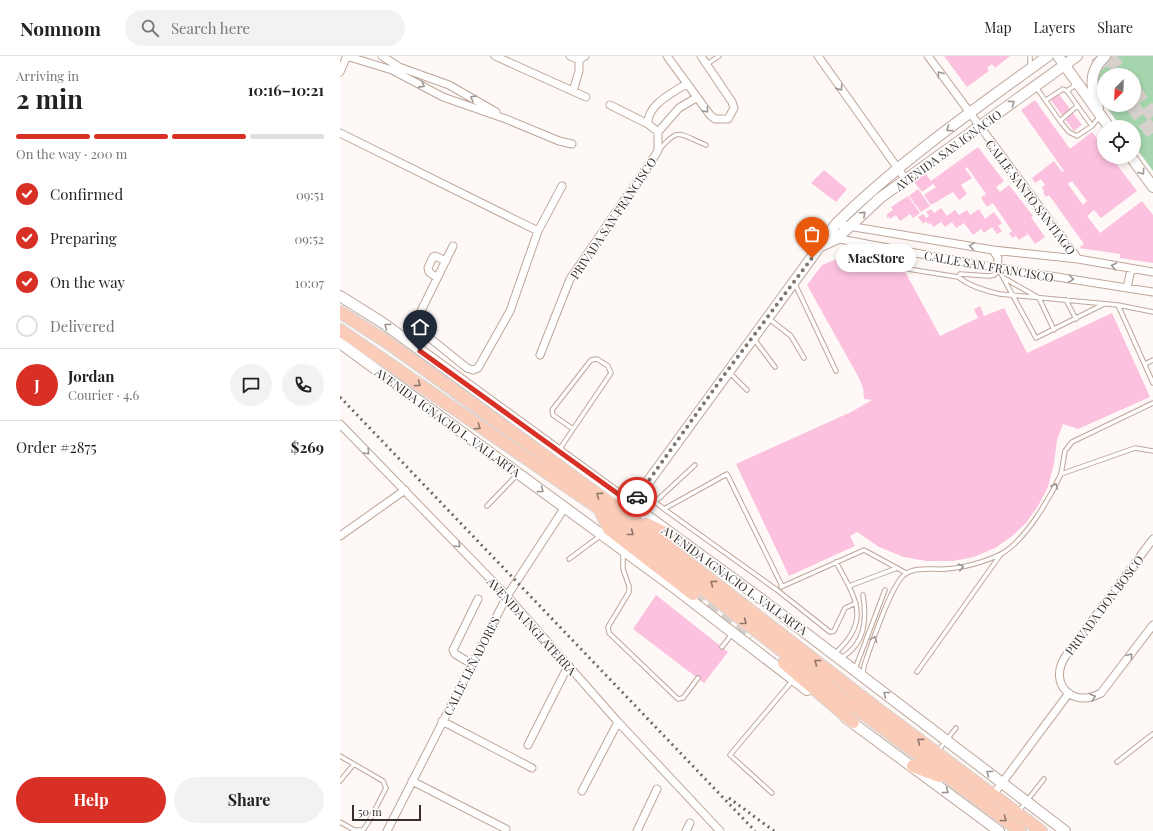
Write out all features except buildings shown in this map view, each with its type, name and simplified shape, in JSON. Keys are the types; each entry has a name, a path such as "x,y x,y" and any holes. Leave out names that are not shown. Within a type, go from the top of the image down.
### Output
{"main road":[{"name":"AVENIDA SAN IGNACIO","path":"831,237 836,224 869,191 897,168 1048,56"},
{"path":"1058,56 1104,120"},
{"name":"AVENIDA SAN IGNACIO","path":"630,510 727,371 821,246 831,237 849,227 880,198 1077,56"},
{"path":"1100,115 1093,91 1092,77 1097,63 1105,56"},
{"path":"1136,164 1153,187"},
{"name":"AVENIDA IGNACIO L. VALLARTA","path":"340,296 383,323 558,451 630,510 712,583 1041,831"},
{"name":"AVENIDA IGNACIO L. VALLARTA","path":"340,312 387,342 451,389 630,510"},
{"name":"AVENIDA IGNACIO L. VALLARTA","path":"340,330 371,350 446,405 600,510 623,550 831,708 854,722 999,831"},
{"name":"AVENIDA IGNACIO L. VALLARTA","path":"340,343 564,507 609,528 848,702 1020,831"},
{"path":"630,510 679,540"},
{"path":"609,528 693,594"},
{"name":"AVENIDA IGNACIO L. VALLARTA","path":"679,540 837,656 1065,831"},
{"path":"752,637 854,722"},
{"path":"913,766 952,780"}],"street":[{"path":"340,72 347,56 365,58 449,85 506,119"},
{"path":"382,56 394,67 443,97 506,119 559,141 572,144"},
{"path":"495,56 586,97"},
{"path":"511,56 517,66"},
{"path":"570,56 579,60"},
{"path":"579,60 585,56"},
{"path":"667,56 696,98 710,115 716,119 728,119 733,113 734,108 732,102 701,56"},
{"path":"818,56 906,180"},
{"name":"CALLE SANTO SANTIAGO","path":"928,56 1078,259"},
{"path":"573,91 579,71 579,60"},
{"path":"648,124 650,110 686,84"},
{"path":"610,105 648,124 658,132 679,108 696,98"},
{"name":"PRIVADA SAN FRANCISCO","path":"540,355 574,272 658,152 658,132"},
{"path":"340,133 538,231"},
{"path":"453,246 417,320 417,326 444,350 467,368 473,370 478,368 510,311 538,231 562,186"},
{"name":"CALLE SAN FRANCISCO","path":"836,224 993,250 1078,259 1153,272"},
{"name":"CALLE SAN FRANCISCO","path":"831,237 998,269 1153,292"},
{"path":"993,250 998,258 998,269"},
{"path":"437,278 429,272 428,268 433,257 435,256 446,261"},
{"path":"1127,288 1131,269"},
{"name":"AVENIDA INGLATERRA","path":"340,424 507,596 618,722 720,831"},
{"path":"342,532 405,490"},
{"name":"CALLE LEÑADORES","path":"386,831 507,596 564,507"},
{"name":"PRIVADA DON BOSCO","path":"1069,694 1063,688 1060,681 1060,664 1153,539"},
{"path":"472,664 455,654 454,650 478,599"},
{"path":"993,795 1069,694 1077,698 1085,699 1101,694 1153,625"},
{"path":"528,745 568,666"},
{"path":"442,722 532,768"},
{"path":"582,791 618,722"},
{"path":"412,781 506,829"},
{"path":"637,831 658,789"},
{"path":"686,831 690,823"}],"lane":[{"path":"707,64 719,56"},
{"path":"1030,56 1030,69"},
{"path":"1067,91 1078,83"},
{"path":"1036,86 1069,132 1077,136 1092,126 1100,115"},
{"path":"1046,100 1063,89 1067,91 1092,126"},
{"path":"1060,121 1077,106"},
{"path":"658,152 672,135 678,134 706,144"},
{"path":"908,269 958,278 986,292 1014,296 1118,305 1153,312"},
{"path":"958,278 960,274 994,275 998,269 1036,338 1105,304"},
{"path":"1004,278 1039,298 1054,330"},
{"path":"794,283 836,372"},
{"path":"1066,300 1076,319"},
{"path":"1118,305 1145,364 1151,372 1153,383"},
{"path":"768,318 791,336 804,358"},
{"path":"753,338 775,367"},
{"path":"558,451 573,429 611,373 608,366 597,359 591,360 552,410 553,415 573,429"},
{"path":"1145,364 1153,360"},
{"path":"727,371 747,390"},
{"path":"917,672 1002,554 1015,543 1042,508 1061,474 1065,451 1072,442 1153,403"},
{"path":"1061,474 1135,448 1153,451"},
{"path":"695,465 655,502 777,590 830,632 834,631 845,608 856,603"},
{"path":"487,506 518,473"},
{"path":"664,509 727,474 782,586"},
{"path":"569,559 609,528"},
{"path":"623,550 623,569 629,586 629,592 608,627 609,633 678,699 683,698 698,678"},
{"path":"777,590 782,586 864,550 906,573"},
{"path":"863,676 864,666 888,601 898,581 906,573 915,570 960,568 1002,554"},
{"path":"836,562 849,586 858,610 855,626 837,656"},
{"path":"849,586 897,568"},
{"path":"855,670 885,590"},
{"path":"837,656 851,652 857,645 866,614 863,595"},
{"path":"722,647 733,633"},
{"path":"772,793 730,755 794,680"},
{"path":"937,753 956,728"},
{"path":"1117,762 1153,734"},
{"path":"340,756 383,781 386,788 363,830 354,830 340,822"},
{"path":"340,781 354,764"},
{"path":"1018,814 1044,779"}],"green space":[{"path":"1110,56 1153,56 1153,171 1141,155 1141,120 1116,120 1110,112 1141,112 1141,68 1100,68"},
{"path":"1097,72 1097,84 1095,74"}],"tunnel":[{"path":"1097,56 1105,68"},
{"path":"1109,56 1118,68"},
{"path":"1141,100 1153,116"},
{"path":"1137,112 1153,134"},
{"path":"693,594 752,637"}],"railway":[{"path":"340,397 755,831"},
{"path":"729,798 774,831"}],"way so far":[{"path":"637,497 727,371 812,258"}],"place":[{"name":"MacStore","path":"812,258"}],"route":[{"path":"420,351 632,504 637,497"}]}
